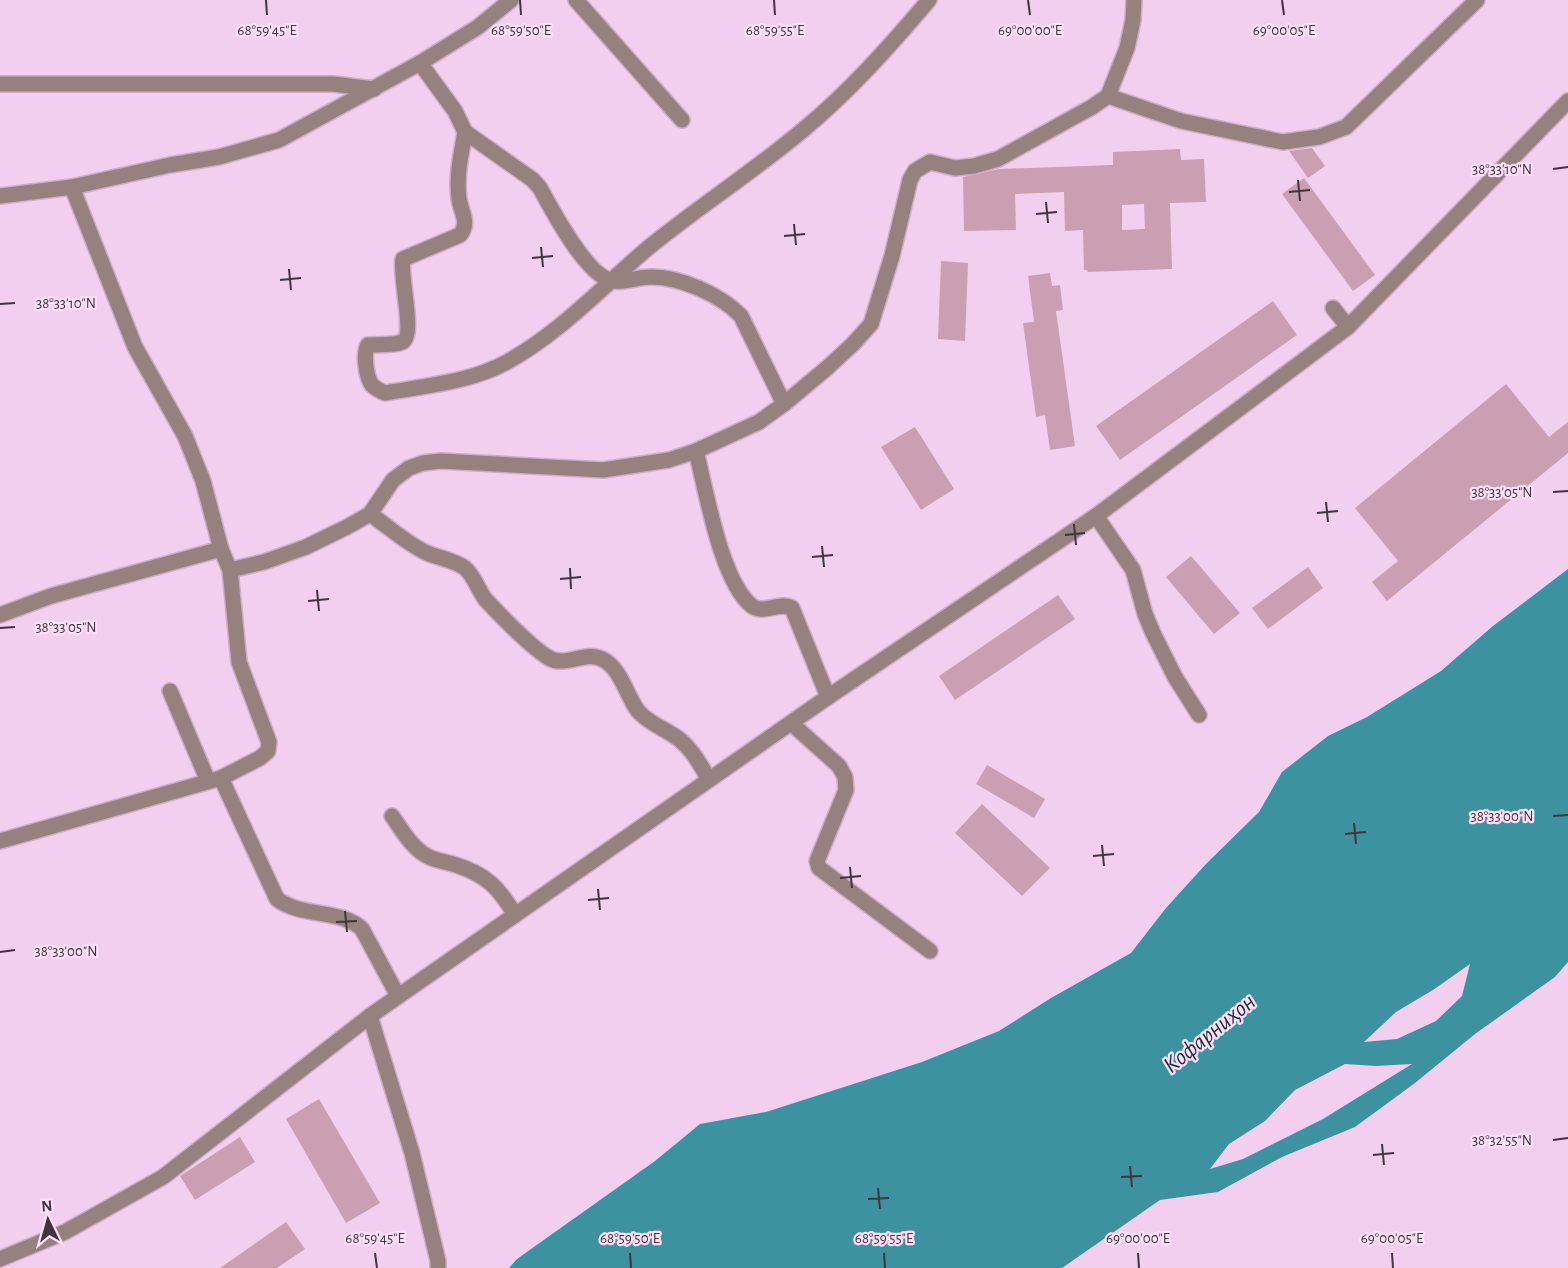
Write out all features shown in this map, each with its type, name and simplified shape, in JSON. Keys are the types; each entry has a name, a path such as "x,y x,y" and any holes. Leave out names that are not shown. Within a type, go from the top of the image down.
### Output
{"street":[{"path":"0,196 72,187 170,165 219,157 279,140 420,63 478,27 511,0"},
{"path":"576,0 682,120"},
{"path":"465,132 458,171 460,201 466,225 460,235 403,259 408,333 401,343 366,347 369,381 373,387 385,393 458,380 507,362 555,330 647,249 804,129 852,86 895,41 929,0"},
{"path":"230,570 264,562 306,547 370,514 393,480 409,468 423,463 441,461 603,470 669,460 696,451 759,422 784,404 853,344 871,324 892,256 910,180 915,171 930,162 955,168 974,166 998,159 1108,96 1127,48 1133,20 1134,0"},
{"path":"1108,96 1181,121 1283,142 1319,137 1346,127 1477,0"},
{"path":"420,63 455,111 465,132 533,180 586,262 612,281 662,277 680,281 731,305 741,316 784,404"},
{"path":"0,84 333,84 374,89"},
{"path":"0,1259 65,1232 163,1177 398,996 828,697 1096,516 1348,327 1568,100"},
{"path":"0,841 214,780 268,752 269,742 239,662 230,570 221,549 203,481 185,436 135,347 72,187"},
{"path":"1333,308 1348,327"},
{"path":"696,451 715,532 724,560 738,588 751,606 757,609 784,605 792,608 828,697"},
{"path":"370,514 416,547 461,565 468,571 484,597 550,659 561,662 599,657 606,661 617,673 637,709 646,719 690,748 709,780"},
{"path":"1096,516 1133,570 1145,614 1153,633 1175,677 1199,715"},
{"path":"0,615 51,596 221,549"},
{"path":"170,691 277,899 296,910 357,924 362,929 398,996"},
{"path":"791,723 839,766 845,777 846,790 817,861 819,868 930,951"},
{"path":"392,816 418,850 430,858 459,866 490,880 504,896 515,915"},
{"path":"370,1016 412,1153 438,1268"}],"water":[{"name":"Кофарниҳон","path":"1568,569 1568,962 1555,977 1475,1034 1415,1083 1355,1127 1282,1157 1218,1192 1160,1200 1062,1268 509,1268 517,1259 655,1161 700,1124 766,1112 922,1062 999,1031 1051,998 1131,953 1166,908 1206,864 1259,812 1282,772 1328,736 1367,717 1441,671 1493,626","holes":["1470,964 1462,996 1436,1021 1397,1039 1364,1042 1396,1012","1345,1064 1376,1066 1412,1064 1323,1119 1243,1159 1210,1169 1229,1144 1265,1121 1295,1090"]}],"building":[{"path":"1312,148 1325,166 1308,178 1289,151"},
{"path":"1180,149 1181,160 1204,159 1206,202 1170,203 1172,269 1088,272 1084,270 1083,230 1065,231 1064,192 1015,194 1016,230 964,231 963,177 999,169 1113,165 1113,152","holes":["1144,204 1145,229 1122,230 1122,205"]},
{"path":"1304,178 1375,275 1353,291 1282,194"},
{"path":"941,261 968,263 965,341 938,339"},
{"path":"1050,273 1052,286 1060,285 1063,310 1056,311 1075,446 1050,450 1045,415 1036,417 1023,323 1034,322 1028,276"},
{"path":"1273,301 1297,335 1120,460 1096,426"},
{"path":"1506,384 1549,437 1568,422 1568,453 1387,601 1372,582 1398,561 1355,508"},
{"path":"915,427 954,489 921,510 881,447"},
{"path":"1191,556 1240,613 1214,634 1166,577"},
{"path":"1308,567 1323,588 1268,629 1252,608"},
{"path":"1058,595 1075,619 955,700 939,676"},
{"path":"987,765 1045,799 1034,818 976,784"},
{"path":"982,804 1050,868 1022,896 955,833"},
{"path":"319,1099 380,1203 346,1223 286,1119"},
{"path":"240,1137 255,1162 195,1200 180,1176"},
{"path":"286,1222 305,1249 277,1268 220,1268"}]}
